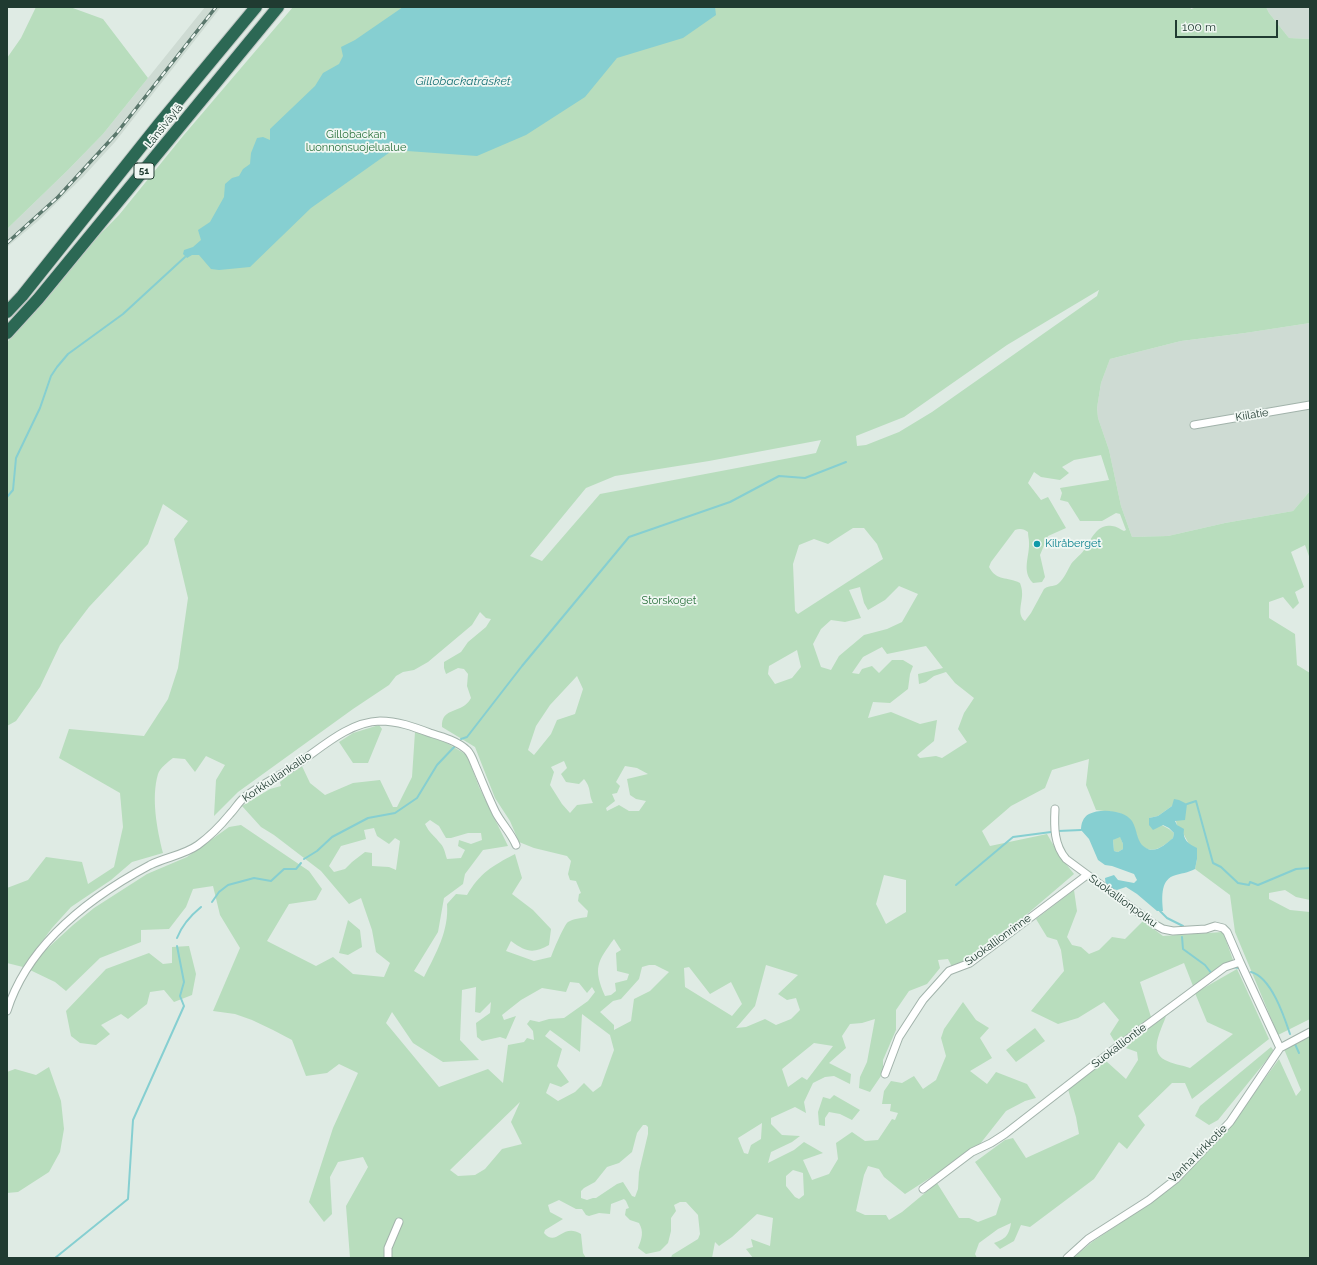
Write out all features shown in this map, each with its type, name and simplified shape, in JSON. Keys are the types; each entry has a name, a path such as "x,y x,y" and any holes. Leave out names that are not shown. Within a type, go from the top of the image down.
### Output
{"highway":[{"name":"Länsiväylä","path":"7,312 22,296 159,124 256,7"},
{"name":"Länsiväylä","path":"7,333 43,293 278,7"}],"street":[{"name":"Kiilatie","path":"1194,424 1310,405"},
{"name":"Korkkullankallio","path":"7,1011 19,980 40,949 83,908 134,874 156,862 183,853 198,846 231,813 245,796 340,735 352,728 366,723 380,721 395,722 448,739 469,751 497,814 512,836 516,845"},
{"name":"Suokallionpolku","path":"1055,809 1054,830 1060,852 1066,859 1086,875 1163,929 1173,931 1206,929 1215,926 1223,928 1227,932 1240,962"},
{"name":"Suokallionrinne","path":"885,1074 899,1036 923,1000 942,977 949,971 970,963 1086,875"},
{"path":"1240,962 1280,1048"},
{"name":"Suokalliontie","path":"922,1189 972,1152 1005,1134 1113,1049 1225,967 1240,962"},
{"name":"Vanha kirkkotie","path":"1067,1258 1088,1239 1149,1200 1181,1174 1230,1122 1280,1048 1310,1032"},
{"path":"388,1258 388,1248 399,1222"}],"shaded area":[{"path":"205,7 221,7 115,142 83,177 38,221 7,247 7,229 103,134"},
{"path":"1266,7 1310,7 1310,39 1289,38"},
{"path":"1310,323 1310,491 1293,511 1225,523 1168,536 1132,537 1121,506 1109,450 1098,418 1097,408 1101,383 1110,359 1181,341"}],"green space":[{"path":"36,7 70,7 103,19 148,78 103,134 7,229 7,58 21,38"},
{"path":"293,7 1190,7 1191,9 1197,7 1266,7 1289,38 1310,39 1310,323 1181,341 1110,359 1101,383 1097,408 1098,418 1109,450 1121,506 1132,537 1168,536 1225,523 1293,511 1310,491 1310,559 1305,545 1291,552 1304,587 1295,592 1299,603 1293,609 1283,597 1269,602 1269,618 1295,634 1297,665 1310,673 1310,900 1296,897 1285,890 1269,893 1269,899 1290,910 1310,912 1310,1019 1278,1035 1235,932 1230,895 1195,869 1197,859 1177,825 1172,806 1158,816 1149,818 1174,833 1173,838 1165,845 1156,849 1152,850 1143,847 1138,840 1135,830 1120,813 1096,810 1086,785 1089,759 1052,770 1045,788 1011,806 982,831 990,846 1047,834 1059,855 1074,874 1019,921 977,950 968,959 952,967 948,959 938,960 940,968 927,984 909,991 896,1010 896,1030 883,1060 883,1073 870,1092 859,1088 860,1077 867,1062 875,1019 862,1023 850,1024 842,1036 846,1048 829,1063 851,1074 850,1084 834,1076 825,1077 813,1083 804,1102 806,1113 795,1107 771,1118 771,1124 782,1135 800,1136 792,1142 771,1152 768,1163 794,1150 804,1142 823,1153 803,1160 812,1180 829,1174 838,1159 836,1143 852,1132 865,1141 878,1140 892,1119 895,1120 898,1113 890,1111 891,1104 882,1104 884,1091 891,1081 902,1083 914,1076 923,1089 936,1080 946,1056 941,1038 944,1029 963,1002 976,1020 989,1028 980,1038 992,1058 970,1071 987,1084 996,1072 1027,1084 1036,1098 1025,1101 1006,1111 980,1144 905,1194 884,1177 879,1169 868,1166 864,1175 856,1211 865,1215 886,1215 889,1220 902,1212 937,1183 959,1218 969,1218 978,1222 996,1215 1001,1199 975,1162 1005,1140 1013,1138 1026,1158 1079,1134 1068,1089 1106,1061 1126,1079 1138,1060 1137,1052 1126,1048 1137,1036 1166,1016 1159,1033 1157,1051 1165,1060 1190,1068 1233,1034 1207,1022 1195,993 1237,969 1269,1039 1192,1099 1185,1083 1172,1083 1138,1116 1145,1125 1127,1149 1119,1142 1094,1179 1030,1227 1021,1225 1014,1241 1000,1249 994,1243 1006,1236 1011,1223 998,1229 979,1243 975,1254 977,1258 753,1258 746,1249 753,1247 751,1239 770,1246 773,1218 757,1214 732,1237 719,1246 715,1242 712,1258 671,1258 672,1255 698,1239 700,1234 698,1215 686,1202 680,1202 674,1205 676,1211 671,1218 671,1231 668,1243 660,1251 646,1254 638,1248 642,1235 641,1226 639,1223 630,1220 625,1215 626,1209 629,1208 624,1199 611,1204 610,1214 599,1213 589,1216 586,1215 582,1209 576,1209 559,1200 548,1205 550,1212 563,1219 545,1230 544,1233 553,1238 569,1231 574,1231 581,1234 583,1253 586,1258 350,1258 346,1206 368,1167 363,1157 338,1162 330,1177 332,1214 324,1222 309,1202 333,1128 358,1073 339,1064 327,1073 306,1076 292,1040 252,1020 235,1014 213,1011 240,948 220,915 213,886 193,889 186,907 169,929 141,930 141,942 100,958 66,991 55,982 30,970 38,957 94,908 147,874 187,857 229,827 241,825 309,871 322,889 316,900 289,904 267,941 316,966 333,957 353,974 384,977 390,963 376,952 372,930 361,898 349,904 321,871 274,835 261,827 242,806 270,789 281,786 280,782 301,764 310,783 325,795 353,783 380,780 393,807 397,807 412,777 415,732 445,742 467,755 479,787 508,846 483,850 465,874 463,884 444,898 438,932 414,971 424,977 433,959 444,933 447,904 456,894 467,895 477,881 487,871 515,854 522,878 512,894 533,910 551,929 549,945 543,948 534,951 521,948 511,941 506,951 534,961 551,957 566,924 575,919 587,917 588,911 578,901 579,894 581,893 576,881 570,880 568,874 571,861 567,856 534,848 519,842 510,821 495,798 475,747 442,727 443,720 448,713 463,707 471,698 467,686 468,674 464,669 458,668 446,674 444,662 461,652 468,642 486,627 491,619 486,618 480,612 472,625 428,662 414,670 403,672 396,676 389,685 353,709 238,792 214,816 216,780 225,765 206,756 195,772 185,759 173,758 160,770 156,783 156,814 163,853 132,862 111,880 71,907 52,928 23,967 7,963 7,888 28,880 46,857 82,862 88,884 114,867 123,827 120,793 59,758 69,729 144,736 168,699 178,668 188,598 174,539 188,521 163,504 148,544 89,607 60,645 40,687 16,721 7,726 7,343 34,301 119,215 183,136","holes":["1099,290 1097,296 932,412 899,432 866,445 857,446 856,436 904,417 1007,345","821,440 816,453 600,494 542,561 530,556 586,488 615,476 709,461","1101,455 1109,480 1060,488 1062,493 1060,500 1068,502 1080,521 1102,521 1116,513 1120,514 1126,530 1124,531 1115,526 1102,527 1098,530 1071,564 1060,582 1044,589 1025,621 1022,618 1020,611 1022,596 1020,583 995,575 989,567 991,562 1015,530 1023,530 1028,532 1029,541 1027,574 1033,583 1042,582 1045,577 1040,555 1048,536 1066,528 1048,497 1041,500 1028,483 1034,472 1041,477 1060,480 1069,473 1062,467 1074,460","853,528 864,528 877,544 883,559 798,614 795,611 793,564 799,545 814,539 828,544","899,586 918,594 902,622 887,629 864,635 839,656 831,670 821,667 813,644 821,629 831,620 845,622 861,618 849,590 860,587 864,603 868,610 885,600","926,646 943,668 918,674 919,684 926,682 934,676 946,672 955,683 974,698 964,713 958,729 967,742 942,758 936,756 920,758 917,755 934,741 937,720 920,724 891,712 868,718 873,702 890,703 908,689 910,674 913,666 903,660 892,660 879,673 872,666 862,669 859,674 852,673 863,657 882,647 887,654","797,650 801,667 792,678 775,684 768,674 769,666","577,676 583,689 575,714 557,720 551,734 534,755 528,750 536,726 550,705","564,761 567,768 561,774 566,782 579,784 584,779 589,788 593,803 577,805 570,813 562,804 550,785 554,772 551,767","625,766 637,768 648,774 627,779 630,795 636,799 646,801 639,811 629,811 619,805 607,811 606,808 615,801 612,794 617,793 620,786 616,782","430,820 439,826 446,838 468,833 481,833 482,840 471,844 459,840 458,846 465,850 461,858 447,859 442,846 425,824","374,828 377,836 389,844 395,838 400,841 396,870 389,867 372,866 372,853 365,852 345,869 334,872 329,866 341,846 366,839 364,830","884,875 906,880 906,912 886,924 876,904","614,939 621,950 616,953 617,971 629,974 627,980 615,983 616,991 611,995 605,996 601,986 598,972 601,960","655,965 669,972 650,991 634,999 631,1021 614,1030 614,1025 600,1012 613,1001 621,999 639,979 642,967","766,965 798,975 778,994 787,1000 796,998 800,1010 791,1019 776,1025 765,1019 746,1027 736,1028 755,1006","689,967 710,994 731,982 742,1004 732,1016 685,987 684,968","570,982 579,983 587,993 592,987 595,992 588,1001 564,1018 549,1019 539,1022 530,1020 527,1024 533,1031 534,1040 527,1038 524,1042 508,1045 503,1083 488,1069 439,1087 386,1023 392,1012 413,1043 443,1062 479,1060 460,1040 462,990 476,987 475,1012 480,1013 491,1002 490,1013 476,1023 477,1037 482,1041 500,1037 506,1039 516,1016 504,1020 502,1015 521,1000 542,988 566,992","582,1014 610,1035 614,1050 601,1086 593,1092 584,1083 575,1092 558,1101 546,1093 550,1083 561,1087 569,1082 557,1066 562,1049 545,1036 550,1030 580,1052","814,1043 833,1046 807,1080 802,1077 788,1087 782,1069","520,1102 511,1122 522,1144 502,1149 485,1169 475,1175 458,1176 450,1170","762,1123 761,1139 751,1145 748,1154 744,1153 738,1138","643,1125 646,1125 648,1127 648,1134 639,1172 638,1189 635,1197 632,1196 623,1182 617,1184 596,1198 587,1200 581,1198 581,1191 595,1182 607,1167 619,1163 632,1152 637,1133","793,1170 803,1173 804,1195 799,1199 795,1197 786,1186 786,1176"]},
{"path":"379,725 382,729 368,763 353,763 339,742 353,733"},
{"path":"1120,836 1123,849 1118,852 1114,851 1113,840"},
{"path":"1074,890 1077,911 1067,937 1072,945 1081,947 1089,954 1099,950 1112,937 1125,939 1143,921 1163,936 1223,932 1233,960 1223,964 1193,986 1184,963 1140,982 1151,1017 1116,1044 1110,1034 1119,1020 1104,1002 1078,1018 1058,1024 1031,1011 1064,971 1061,950 1057,940 1047,937 1036,919"},
{"path":"348,920 360,930 362,947 348,955 339,953"},
{"path":"189,946 196,974 192,995 174,1002 164,990 150,992 147,1004 128,1019 121,1014 101,1025 110,1034 96,1045 80,1043 71,1036 66,1011 106,969 149,953 163,964 172,963 172,947"},
{"path":"1035,1028 1045,1041 1016,1062 1006,1050"},
{"path":"1310,1034 1310,1258 1073,1258 1092,1242 1180,1181 1228,1129 1279,1059 1296,1096 1301,1090 1284,1049"},
{"path":"1271,1047 1274,1051 1218,1120 1209,1125 1195,1116 1200,1106"},
{"path":"49,1067 61,1101 64,1129 60,1152 49,1172 18,1192 7,1193 7,1072 15,1069 36,1075"},
{"path":"834,1095 860,1110 852,1120 840,1114 829,1112 825,1118 825,1126 819,1125 818,1112 823,1097 830,1099"}],"water":[{"name":"Gillobackaträsket","path":"403,7 715,7 716,15 683,38 617,58 585,97 526,135 477,156 393,150 311,208 250,267 219,270 211,269 199,255 192,255 187,258 183,254 184,250 193,247 201,240 198,230 210,222 224,197 225,184 232,178 239,176 243,169 250,164 251,153 257,138 263,137 270,140 270,129 315,86 323,73 339,64 343,56 341,47 355,40"},
{"path":"1174,799 1187,804 1185,820 1175,821 1177,825 1184,829 1185,839 1197,848 1197,859 1195,869 1169,878 1163,891 1163,911 1157,911 1126,887 1117,890 1106,887 1105,878 1114,875 1118,880 1134,883 1137,880 1134,874 1105,865 1098,860 1089,839 1081,830 1081,825 1085,817 1094,812 1112,811 1124,814 1132,821 1140,843 1149,850 1153,850 1164,845 1173,838 1174,833 1163,825 1153,830 1149,825 1149,818 1158,816 1172,806","holes":["1120,837 1123,844 1123,849 1118,852 1114,851 1113,840"]}],"waterway":[{"path":"7,497 13,490 16,458 40,408 51,376 57,367 68,354 123,314 185,257"},
{"path":"461,739 467,737 522,666 629,537 730,502 779,476 805,478 846,462"},
{"path":"304,859 317,851 332,837 368,818 395,813 417,798 437,765 456,745"},
{"path":"1187,804 1196,801 1213,863 1221,867 1238,883 1249,885 1250,882 1258,885 1296,869 1310,868"},
{"path":"1058,831 1081,830"},
{"path":"956,885 1013,837 1051,832"},
{"path":"212,902 219,892 228,885 254,878 271,881 284,869 296,869 301,863"},
{"path":"177,938 187,921 201,907"},
{"path":"1160,911 1167,918 1183,926"},
{"path":"1182,937 1183,949 1205,965 1212,974"},
{"path":"55,1258 128,1199 133,1120 184,1006 180,996 184,982 177,946"},
{"path":"1232,967 1239,968"},
{"path":"1251,972 1258,975 1271,989 1290,1034"},
{"path":"1295,1044 1299,1053"}],"railway":[{"path":"7,243 58,197 116,134 216,7"}],"place":[{"name":"Kilråberget","path":"1037,544"}],"park label":[{"name":"Gillobackan luonnonsuojelualue","path":"356,141"},
{"name":"Storskoget","path":"669,601"}]}
